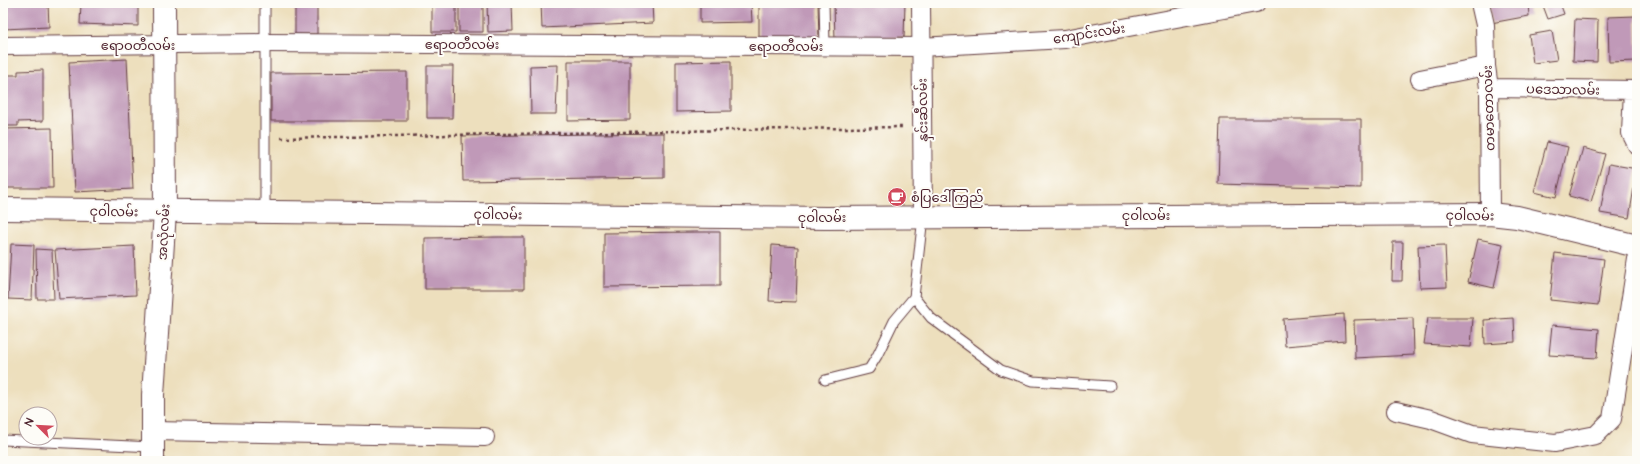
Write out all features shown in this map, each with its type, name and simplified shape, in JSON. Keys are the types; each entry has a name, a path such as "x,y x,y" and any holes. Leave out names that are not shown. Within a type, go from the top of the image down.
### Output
{"street":[{"name":"အလုံလမ်း","path":"153,446 153,395 165,212 164,3"},
{"name":"နှင်းဆီလမ်း","path":"921,3 920,47 924,216"},
{"name":"ကျောင်းလမ်း","path":"920,47 1065,39 1256,3"},
{"name":"တမာတောလမ်း","path":"1480,3 1485,25 1486,66 1489,88 1490,214"},
{"name":"ဧရာဝတီလမ်း","path":"3,46 264,43 920,47"},
{"path":"1420,79 1486,66"},
{"name":"ပဒေသာလမ်း","path":"1489,88 1635,90"},
{"path":"1635,90 1631,133 1637,145"},
{"name":"ငုဝါလမ်း","path":"3,209 165,212 265,211 826,218 924,216 1490,214 1517,217 1637,246"},
{"path":"1396,411 1431,419 1472,434 1555,443 1596,435 1612,419 1637,259"},
{"path":"153,446 485,437"}],"lane":[{"path":"265,3 265,211"},
{"path":"824,3 825,46"},
{"path":"825,380 869,369 894,321 914,297 924,216"},
{"path":"914,297 931,318 1001,370 1033,381 1110,386"},
{"path":"3,440 153,446"}],"path":[{"path":"265,138 922,127"}],"building":[{"path":"3,3 48,3 49,27 3,29"},
{"path":"81,3 138,3 138,26 80,24"},
{"path":"295,3 317,3 317,34 295,34"},
{"path":"432,3 456,3 456,32 432,32"},
{"path":"459,3 483,3 483,32 459,32"},
{"path":"487,3 512,3 513,31 488,32"},
{"path":"541,3 652,3 653,23 542,28"},
{"path":"700,3 751,3 752,22 700,23"},
{"path":"759,3 818,3 819,39 759,40"},
{"path":"834,3 905,3 904,37 835,41"},
{"path":"1490,3 1528,3 1529,16 1491,23"},
{"path":"1542,3 1560,3 1564,14 1548,19"},
{"path":"1636,16 1637,61 1609,62 1608,17"},
{"path":"1575,19 1598,20 1597,62 1573,61"},
{"path":"1552,31 1557,60 1533,63 1529,35"},
{"path":"127,59 133,189 75,192 69,62"},
{"path":"568,61 630,61 630,120 568,121"},
{"path":"731,61 731,111 676,112 676,62"},
{"path":"558,65 556,114 531,114 530,66"},
{"path":"427,66 453,66 452,118 427,118"},
{"path":"43,70 43,121 18,122 18,126 3,126 3,75 18,75 18,71"},
{"path":"407,72 407,121 271,121 271,73"},
{"path":"1220,119 1361,119 1361,188 1218,184"},
{"path":"52,128 53,188 3,188 3,129"},
{"path":"664,133 664,178 463,181 462,136"},
{"path":"1547,142 1568,147 1556,197 1534,192"},
{"path":"1583,148 1605,154 1591,202 1569,196"},
{"path":"1609,164 1637,169 1629,218 1600,213"},
{"path":"720,232 720,286 604,287 604,233"},
{"path":"524,237 524,289 425,289 425,238"},
{"path":"1478,239 1503,244 1494,288 1468,282"},
{"path":"1393,242 1403,242 1402,281 1392,281"},
{"path":"11,244 34,245 32,300 8,299"},
{"path":"772,245 798,247 796,302 769,301"},
{"path":"1445,245 1447,287 1420,288 1418,246"},
{"path":"134,246 136,295 59,299 55,250"},
{"path":"36,249 52,250 54,299 37,299"},
{"path":"1555,253 1604,259 1598,305 1550,300"},
{"path":"1344,314 1345,341 1285,346 1283,319"},
{"path":"1413,318 1414,355 1355,358 1354,320"},
{"path":"1428,318 1473,318 1471,347 1424,344"},
{"path":"1514,318 1515,342 1485,344 1484,320"},
{"path":"1552,325 1599,329 1597,358 1549,355"}],"place":[{"name":"စံပြဒေါ်ကြည်","path":"897,197"}]}
